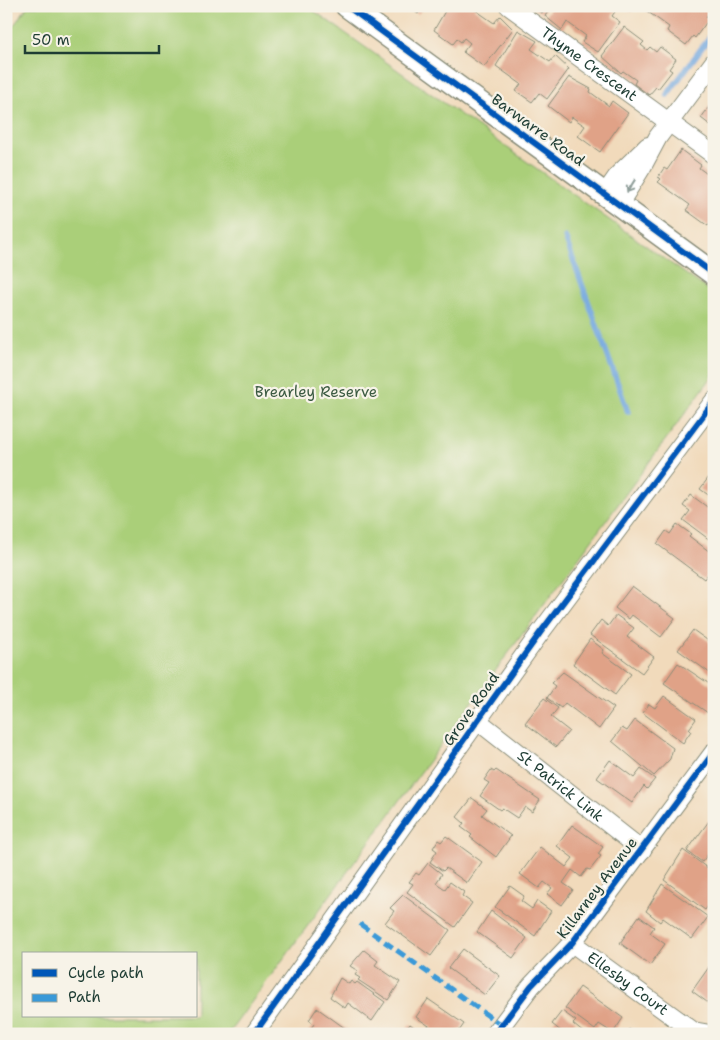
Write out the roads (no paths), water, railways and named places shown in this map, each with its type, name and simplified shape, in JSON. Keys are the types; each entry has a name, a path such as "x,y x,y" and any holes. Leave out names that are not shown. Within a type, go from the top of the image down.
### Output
{"street":[{"name":"Barwarre Road","path":"347,6 714,274"},
{"name":"Thyme Crescent","path":"508,6 714,155"},
{"path":"612,199 714,62"},
{"name":"Grove Road","path":"254,1034 540,633 714,401"},
{"name":"St Patrick Link","path":"478,721 642,850"},
{"name":"Killarney Avenue","path":"495,1034 531,986 572,943 714,752"},
{"name":"Ellesby Court","path":"572,943 693,1031 712,1034"}],"waterway":[{"path":"667,95 714,31"},
{"path":"565,237 628,412"}],"park label":[{"name":"Brearley Reserve","path":"316,392"}]}
